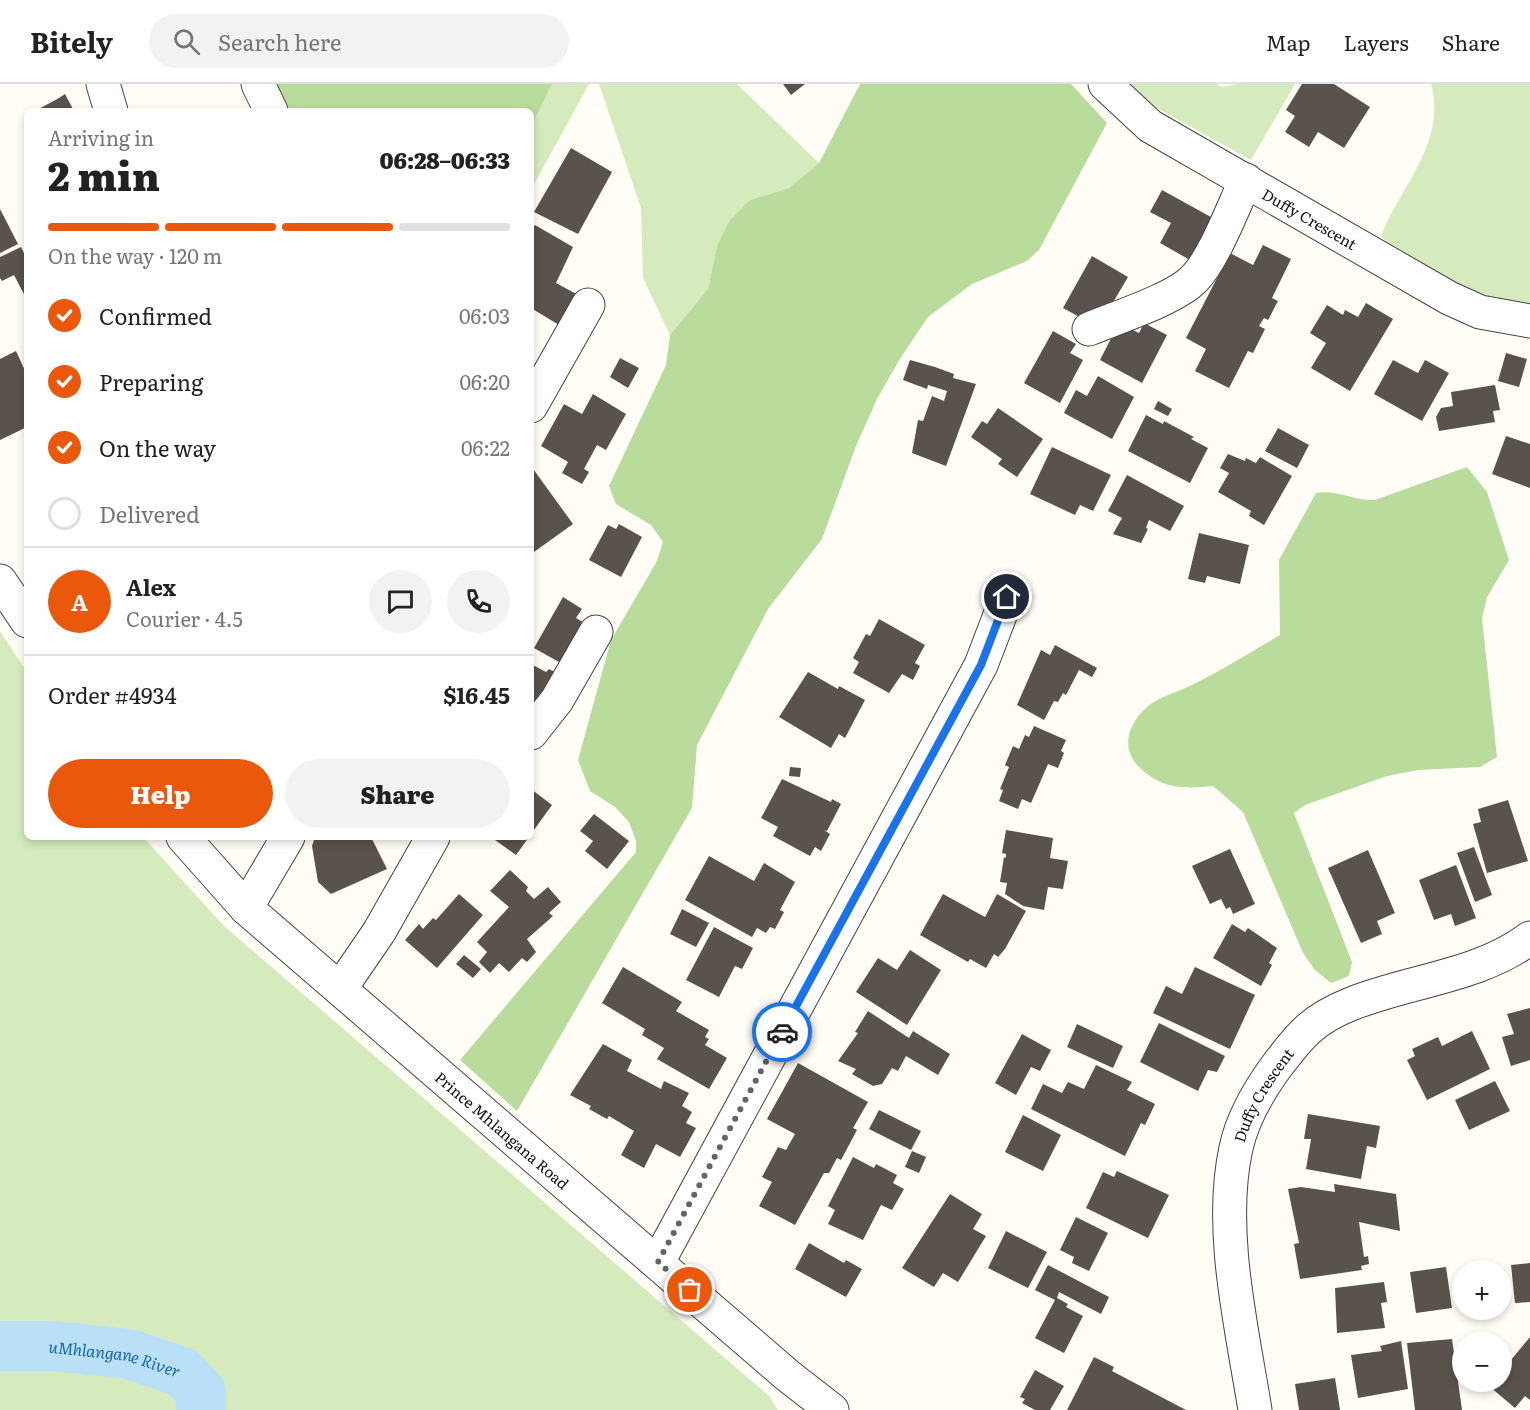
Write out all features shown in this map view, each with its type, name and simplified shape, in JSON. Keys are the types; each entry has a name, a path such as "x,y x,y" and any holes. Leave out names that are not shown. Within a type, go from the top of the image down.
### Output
{"street":[{"path":"102,84 110,108"},
{"path":"258,84 270,108"},
{"name":"Duffy Crescent","path":"1105,84 1150,126 1449,298 1480,312 1530,321"},
{"path":"1089,329 1176,292 1194,280 1246,180"},
{"path":"534,401 588,305"},
{"path":"0,581 24,617"},
{"path":"658,1262 981,665 1007,597"},
{"path":"534,729 557,700 596,632"},
{"name":"Prince Mhlangana Road","path":"186,840 246,908 787,1375 832,1410"},
{"path":"246,908 286,840"},
{"path":"340,989 378,932 431,840"},
{"name":"Duffy Crescent","path":"1255,1410 1233,1262 1230,1190 1236,1146 1253,1106 1270,1075 1301,1034 1323,1017 1370,996 1500,958 1530,938"}],"green space":[{"path":"272,84 552,84 534,121 534,108 284,108"},
{"path":"552,84 589,84 534,185 534,121"},
{"path":"599,84 737,84 819,163 789,188 750,200 717,246 708,289 670,335 643,278 641,208"},
{"path":"860,84 1071,84 1107,123 1039,250 1027,261 972,284 928,317 901,357 877,399 856,446 822,539 768,609 697,745 692,808 517,1111 460,1060 636,852 636,841 629,822 615,807 590,791 578,760 611,640 657,561 663,542 651,525 616,504 609,486 666,365 670,335 708,289 717,246 730,220 750,200 789,188 819,163"},
{"path":"1130,84 1217,84 1221,87 1238,84 1295,84 1251,160 1155,107"},
{"path":"1431,84 1530,84 1530,304 1510,304 1482,295 1404,260 1381,236 1420,163 1427,144 1433,125 1434,105"},
{"path":"1467,467 1487,492 1509,560 1487,597 1482,619 1497,757 1480,767 1418,770 1387,776 1305,805 1294,813 1352,962 1349,976 1331,983 1315,970 1303,953 1243,812 1213,786 1172,786 1147,774 1132,759 1128,743 1129,735 1135,720 1152,703 1203,679 1280,635 1279,560 1316,493 1323,492 1375,500"},
{"path":"0,631 24,667 24,840 146,840 224,926 769,1396 778,1410 0,1410"}],"building":[{"path":"783,84 805,84 791,95"},
{"path":"1302,84 1334,84 1370,107 1344,148 1318,132 1309,147 1285,132 1295,116 1286,110"},
{"path":"65,94 72,108 41,108"},
{"path":"571,148 612,172 578,234 534,212"},
{"path":"1162,190 1220,222 1197,264 1160,243 1171,223 1150,212"},
{"path":"0,209 18,244 0,253"},
{"path":"534,226 573,247 556,283 582,297 564,328 534,310"},
{"path":"1263,245 1291,259 1272,298 1278,301 1268,320 1264,318 1259,326 1265,329 1253,353 1248,351 1229,388 1195,371 1206,349 1186,338 1230,253 1253,265"},
{"path":"21,247 24,253 24,294 14,275 2,281 0,278 0,257"},
{"path":"1092,256 1128,277 1105,316 1092,309 1085,320 1063,308"},
{"path":"1366,303 1393,319 1350,391 1311,368 1326,343 1310,333 1327,305 1343,315 1345,310 1358,317"},
{"path":"1119,323 1139,333 1144,323 1167,335 1142,383 1100,360"},
{"path":"1053,331 1076,344 1070,353 1083,360 1060,403 1024,383"},
{"path":"16,351 24,368 24,428 0,440 0,359"},
{"path":"1506,353 1527,359 1519,387 1498,381"},
{"path":"620,358 639,368 628,388 610,377"},
{"path":"910,360 954,374 953,378 976,384 946,466 912,453 918,420 923,421 932,396 944,401 947,391 928,385 927,389 903,380"},
{"path":"1393,360 1418,373 1425,360 1449,373 1422,421 1374,394"},
{"path":"1098,376 1134,397 1112,439 1064,413 1076,390 1087,396"},
{"path":"1495,385 1500,410 1493,411 1495,422 1439,431 1436,417 1441,408 1453,406 1451,392"},
{"path":"593,394 626,414 606,450 597,445 584,469 589,472 582,484 562,473 568,462 541,446 564,404 582,414"},
{"path":"1158,401 1172,409 1168,416 1154,409"},
{"path":"998,408 1043,439 1017,477 998,464 1002,459 971,437 982,421 987,424"},
{"path":"1146,415 1163,424 1164,421 1194,437 1191,439 1208,448 1190,483 1128,451"},
{"path":"1278,428 1309,445 1297,468 1265,451"},
{"path":"1506,436 1530,444 1530,488 1492,474"},
{"path":"1052,447 1111,475 1093,511 1080,505 1075,515 1030,494"},
{"path":"1228,454 1256,463 1260,457 1292,476 1264,525 1249,516 1251,511 1218,492 1229,473 1220,468"},
{"path":"534,470 573,524 534,552"},
{"path":"1127,475 1184,506 1170,531 1149,520 1146,528 1148,529 1141,543 1113,534 1122,518 1108,511"},
{"path":"619,524 642,537 621,577 589,560 608,525 616,529"},
{"path":"1199,533 1249,545 1240,584 1207,576 1205,583 1188,579"},
{"path":"563,597 582,609 576,618 591,627 566,666 534,648"},
{"path":"879,619 925,645 915,663 920,666 913,680 902,674 889,693 853,673 859,662 853,658 866,634 870,636"},
{"path":"1055,645 1097,668 1092,677 1079,670 1066,695 1063,693 1058,702 1054,701 1044,720 1017,705 1041,650 1050,655"},
{"path":"534,666 546,672 549,669 565,677 534,724"},
{"path":"808,672 838,689 839,686 865,700 845,738 839,734 831,748 779,717"},
{"path":"1034,726 1066,740 1061,751 1064,753 1058,768 1048,764 1031,803 1022,799 1018,809 999,801 1003,790 1000,789 1009,767 1005,765 1013,746 1019,749 1025,735 1029,737"},
{"path":"790,767 801,768 800,777 789,776"},
{"path":"782,779 831,802 832,799 841,804 827,831 824,830 830,834 821,851 815,847 810,856 773,836 778,827 761,818"},
{"path":"534,791 552,805 534,830"},
{"path":"1508,800 1528,861 1487,873 1473,824 1481,822 1478,809"},
{"path":"594,814 629,841 607,869 585,851 593,841 580,831"},
{"path":"1006,830 1053,838 1050,858 1068,861 1063,889 1048,887 1044,910 1023,906 1005,894 1007,883 1000,882 1004,857 1006,858 1006,854 1002,853"},
{"path":"314,840 372,840 387,869 331,894 318,882 312,846"},
{"path":"495,840 527,840 516,855"},
{"path":"1474,847 1492,895 1475,902 1457,853"},
{"path":"1230,849 1255,904 1233,914 1230,907 1226,909 1221,899 1210,904 1192,866"},
{"path":"1368,850 1395,913 1377,921 1382,934 1361,943 1328,868"},
{"path":"709,856 754,881 764,863 795,882 780,910 784,912 775,929 770,927 766,933 757,928 752,937 685,900"},
{"path":"1456,865 1476,918 1455,926 1451,914 1434,920 1419,880"},
{"path":"510,870 528,887 526,891 534,899 548,887 561,902 549,913 553,916 527,939 536,952 527,962 522,958 509,972 499,963 490,973 479,962 487,952 477,942 509,907 490,891"},
{"path":"459,894 483,915 437,968 405,940 419,924 423,929 433,918 436,920"},
{"path":"943,894 985,917 997,894 1026,911 1005,949 998,957 994,954 986,968 970,959 968,962 920,935"},
{"path":"682,909 709,923 696,947 670,934"},
{"path":"1232,924 1245,932 1248,928 1277,948 1269,963 1272,965 1261,986 1213,958"},
{"path":"714,927 753,948 742,969 735,966 719,997 686,980"},
{"path":"910,950 941,970 907,1025 856,992 878,958 897,970"},
{"path":"464,955 481,969 473,978 456,964"},
{"path":"623,967 682,1002 676,1011 709,1030 705,1037 709,1039 705,1045 727,1058 709,1089 657,1059 664,1048 642,1035 645,1029 602,1003"},
{"path":"1195,967 1255,995 1230,1049 1153,1013 1166,986 1182,994"},
{"path":"1530,1008 1530,1060 1511,1066 1502,1037 1514,1034 1507,1014"},
{"path":"868,1011 909,1038 913,1031 950,1054 938,1075 906,1056 898,1071 892,1068 882,1084 873,1086 852,1074 856,1069 838,1061 858,1033 855,1032"},
{"path":"1159,1023 1225,1056 1217,1072 1208,1070 1198,1091 1140,1062"},
{"path":"1077,1024 1123,1046 1113,1068 1067,1047"},
{"path":"1472,1031 1490,1069 1427,1100 1407,1060 1415,1056 1412,1049 1438,1037 1442,1046"},
{"path":"1022,1034 1051,1050 1040,1071 1031,1067 1016,1095 995,1083"},
{"path":"603,1044 632,1060 627,1071 661,1089 664,1081 689,1093 682,1106 692,1112 686,1123 696,1128 680,1157 656,1144 644,1168 621,1155 634,1131 609,1116 607,1119 589,1109 591,1106 570,1095"},
{"path":"798,1063 868,1102 853,1128 857,1130 841,1160 837,1158 829,1173 824,1173 795,1225 759,1206 772,1182 762,1177 778,1147 786,1150 795,1134 767,1119"},
{"path":"1096,1065 1132,1082 1127,1090 1155,1104 1145,1125 1141,1123 1125,1156 1031,1109 1043,1084 1062,1093 1068,1082 1084,1089"},
{"path":"1495,1081 1510,1111 1469,1130 1455,1100"},
{"path":"879,1110 921,1131 911,1150 869,1129"},
{"path":"1308,1114 1380,1126 1376,1148 1367,1146 1361,1179 1306,1169 1311,1139 1304,1139"},
{"path":"1023,1115 1061,1135 1043,1171 1005,1152"},
{"path":"912,1151 926,1157 919,1173 905,1167"},
{"path":"853,1157 874,1168 876,1164 897,1175 893,1183 904,1189 892,1210 881,1205 863,1240 828,1224 835,1210 828,1206"},
{"path":"1117,1171 1169,1195 1148,1238 1086,1208 1103,1172 1114,1177"},
{"path":"1334,1184 1396,1194 1400,1231 1359,1222 1364,1257 1368,1256 1369,1264 1361,1266 1362,1270 1300,1279 1294,1244 1299,1243 1288,1189 1301,1187 1335,1192"},
{"path":"950,1194 982,1214 973,1229 986,1236 958,1282 943,1273 934,1287 902,1268"},
{"path":"1076,1217 1108,1233 1089,1271 1072,1263 1074,1257 1060,1250"},
{"path":"1006,1231 1047,1252 1028,1288 988,1268"},
{"path":"809,1243 844,1263 846,1260 862,1269 846,1297 795,1269"},
{"path":"1530,1263 1530,1302 1515,1303 1512,1265"},
{"path":"1048,1265 1109,1297 1101,1314 1059,1292 1057,1298 1068,1304 1066,1307 1083,1316 1064,1353 1035,1338 1055,1300 1035,1290"},
{"path":"1446,1267 1452,1308 1416,1313 1410,1272"},
{"path":"1384,1282 1387,1302 1381,1303 1385,1328 1337,1333 1335,1288"},
{"path":"1530,1337 1530,1400 1525,1396 1515,1408 1496,1392 1512,1392 1512,1359"},
{"path":"1452,1339 1452,1392 1459,1392 1462,1410 1415,1410 1407,1343"},
{"path":"1401,1341 1408,1389 1358,1398 1351,1355 1382,1351 1380,1346"},
{"path":"1094,1357 1114,1367 1112,1371 1186,1410 1067,1410"},
{"path":"1035,1370 1064,1386 1050,1410 1035,1410 1022,1403 1025,1399 1020,1397"},
{"path":"1335,1378 1340,1410 1299,1410 1295,1384"}],"waterway":[{"name":"uMhlangane River","path":"0,1346 53,1346 129,1354 182,1372 201,1392 201,1410"}],"way so far":[{"path":"690,1290 658,1262 782,1032"}],"route":[{"path":"782,1032 981,665 1007,597"}]}
